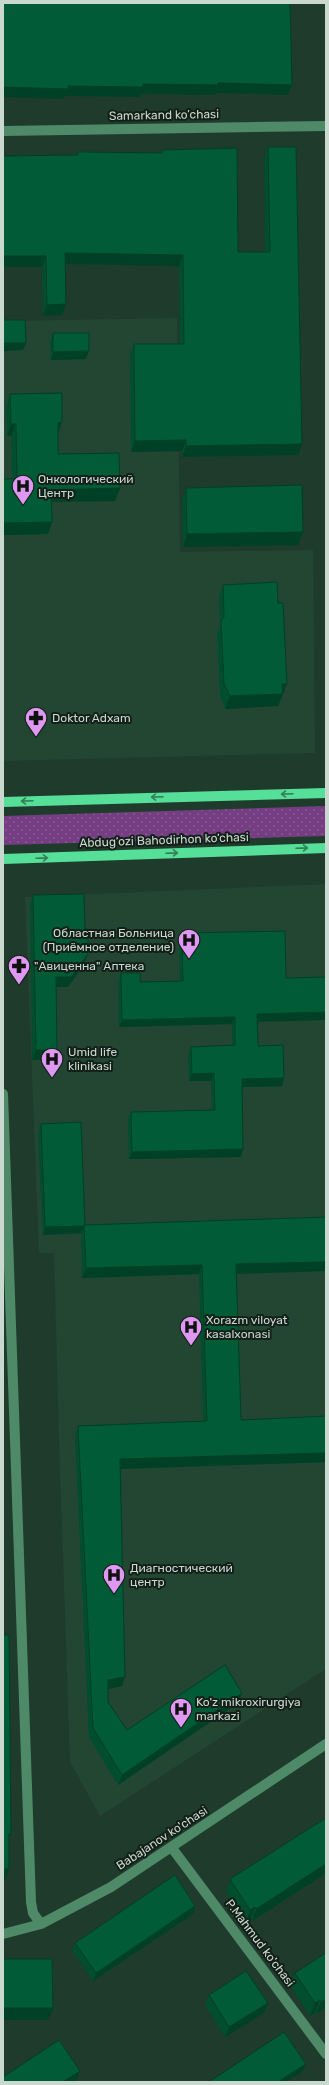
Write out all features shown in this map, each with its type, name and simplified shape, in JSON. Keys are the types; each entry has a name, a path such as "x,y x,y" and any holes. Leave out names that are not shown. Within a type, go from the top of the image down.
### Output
{"main road":[{"path":"3,802 326,792"},
{"name":"Abdug’ozi Bahodirhon ko’chasi","path":"3,859 326,848"}],"street":[{"name":"Samarkand ko’chasi","path":"3,131 326,126"},
{"path":"3,1094 31,1902 34,1913 41,1924"},
{"name":"Babajanov ko'chasi","path":"3,1934 41,1924 111,1887 172,1848 326,1744"},
{"name":"P.Mahmud ko'chasi","path":"172,1848 326,2054"}],"shaded area":[{"path":"177,318 180,552 313,550 315,753 3,761 3,321"},
{"path":"326,806 326,836 3,845 3,816"},
{"name":"Xorazm viloyat kasalxonasi","path":"326,884 326,1669 100,1816 70,1762 54,1253 39,1253 25,897"}],"building":[{"path":"3,3 290,3 292,85 218,83 218,85 143,84 143,87 68,86 68,89 3,87"},
{"path":"268,147 296,147 302,444 186,446 186,440 135,441 134,344 184,344 183,255 65,253 66,304 47,305 46,256 3,256 3,156 78,155 78,152 162,153 162,150 237,148 238,252 270,252"},
{"path":"3,320 25,320 26,343 3,343"},
{"path":"53,333 89,333 89,351 53,352"},
{"path":"62,393 62,422 58,423 58,454 119,453 120,488 51,490 52,522 3,523 3,479 17,479 16,424 11,424 10,394"},
{"path":"302,485 303,532 187,534 186,488"},
{"path":"277,582 278,603 283,603 287,684 282,684 283,694 230,696 224,684 221,621 224,617 223,585"},
{"path":"84,894 85,929 88,929 88,954 71,977 56,977 57,1050 36,1050 33,895"},
{"path":"285,931 286,978 326,977 326,1012 257,1014 258,1046 283,1045 284,1078 242,1079 243,1149 132,1152 131,1112 215,1110 214,1073 192,1074 191,1047 235,1045 235,1017 122,1020 121,973 140,973 140,982 183,981 182,933"},
{"path":"81,1122 85,1225 45,1227 41,1124"},
{"path":"326,1217 326,1262 236,1264 241,1420 326,1416 326,1453 120,1459 125,1677 108,1680 108,1702 127,1730 225,1665 242,1693 122,1775 93,1728 78,1426 207,1421 202,1265 86,1268 84,1225"},
{"path":"3,1635 9,1635 11,1834 9,1834 9,1869 3,1869"},
{"path":"326,1818 326,1864 256,1909 255,1907 250,1910 230,1879"},
{"path":"175,1875 195,1906 96,1973 75,1943"},
{"path":"326,1953 326,1999 315,2003 295,1973"},
{"path":"3,1959 52,1959 53,2008 3,2008"},
{"path":"246,1971 268,2003 229,2027 209,1995"},
{"path":"284,2032 306,2064 278,2082 209,2082"},
{"path":"59,2040 80,2071 63,2082 3,2082 3,2077"}],"place":[{"name":"Онкологический Центр","path":"23,506"},
{"name":"Doktor Adxam","path":"36,738"},
{"name":"Областная Больница (Приёмное отделение)","path":"189,960"},
{"name":"\"Авиценна\" Аптека","path":"19,986"},
{"name":"Umid life klinikasi","path":"52,1078"},
{"name":"Xorazm viloyat kasalxonasi","path":"191,1346"},
{"name":"Диагностический центр","path":"114,1594"},
{"name":"Ko'z mikroxirurgiya markazi","path":"181,1728"}]}
